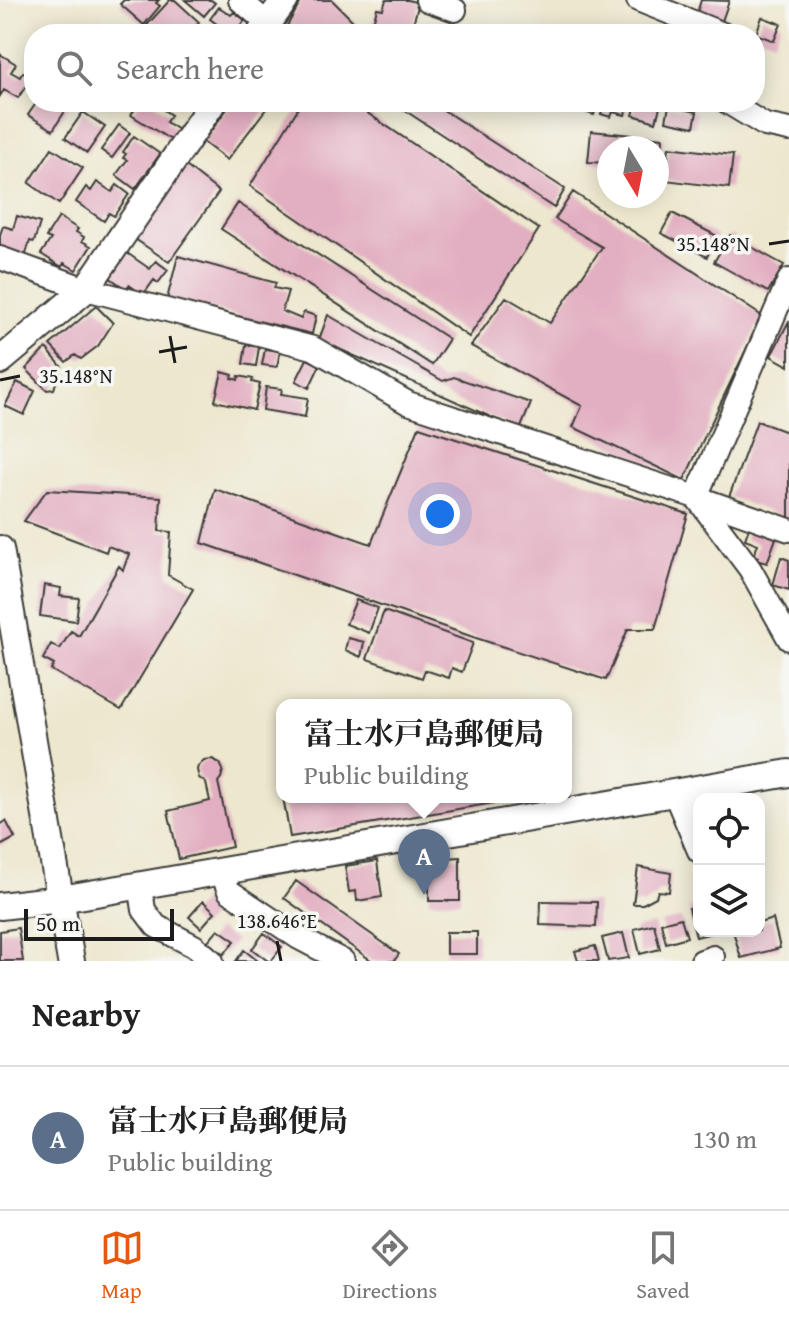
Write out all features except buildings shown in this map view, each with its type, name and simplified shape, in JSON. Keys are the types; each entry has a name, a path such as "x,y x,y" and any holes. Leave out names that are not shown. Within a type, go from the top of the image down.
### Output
{"street":[{"path":"240,0 259,24"},
{"path":"267,24 285,0"},
{"path":"427,0 455,10"},
{"path":"638,0 698,24"},
{"path":"0,361 86,289 206,112"},
{"path":"744,112 765,125 789,130"},
{"path":"0,258 86,289 313,348 408,403 789,530"},
{"path":"696,497 789,280"},
{"path":"696,497 750,569 789,639"},
{"path":"0,549 71,957"},
{"path":"0,906 61,899 789,773"},
{"path":"674,792 693,837"},
{"path":"221,871 229,891 299,938 343,961"},
{"path":"140,884 144,910 156,926 194,946 212,961"}],"place":[{"name":"富士水戸島郵便局","path":"424,895"}]}
